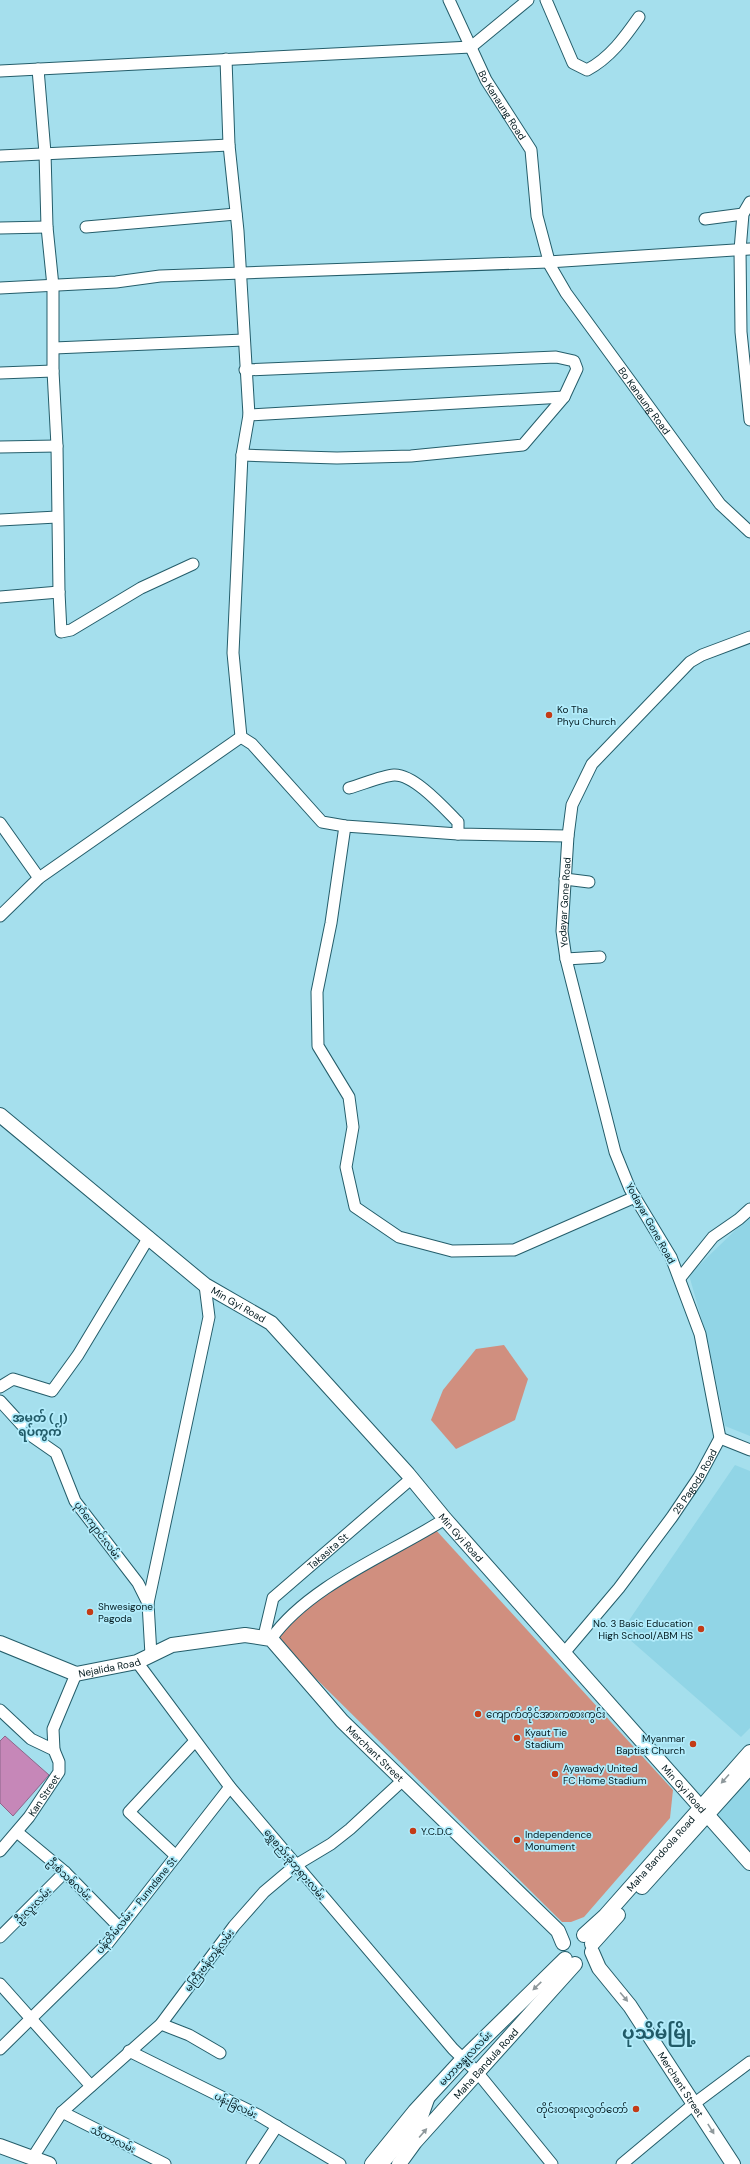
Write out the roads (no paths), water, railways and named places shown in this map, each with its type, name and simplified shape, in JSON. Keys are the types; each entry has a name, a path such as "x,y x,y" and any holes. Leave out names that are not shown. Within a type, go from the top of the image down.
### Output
{"main road":[{"name":"Min Gyi Road","path":"0,1115 149,1237 205,1285 271,1323 412,1478 444,1519 750,1863"},
{"name":"Nejalida Road","path":"0,1644 76,1674 137,1662 172,1645 245,1635 267,1638"},
{"name":"Merchant Street","path":"267,1638 342,1721 402,1781 599,1968 630,2006 695,2103 733,2164"},
{"name":"Maha Bandoola Road","path":"704,1810 750,1752"},
{"name":"Maha Bandoola Road","path":"576,1947 704,1810 750,1767"},
{"name":"မဟာဗန္ဓုလလမ်း","path":"372,2164 462,2060 576,1947"},
{"name":"Maha Bandula Road","path":"399,2164 443,2110 477,2072 576,1947"},
{"path":"0,2146 49,2164"}],"street":[{"name":"Bo Kanaung Road","path":"449,0 486,80 530,150 537,216 548,262 566,293 720,504 750,532"},
{"path":"0,71 471,47 528,0"},
{"path":"546,0 573,63 587,70 600,64 623,40 639,17"},
{"path":"226,59 229,146 236,214 249,415 242,455 233,653 241,737"},
{"path":"38,69 45,153 47,227 53,286 53,371 57,446 59,592 62,632 71,630 141,588 193,564"},
{"path":"0,156 229,146"},
{"path":"750,202 743,214 745,250 741,332 750,420"},
{"path":"86,227 236,214"},
{"path":"705,219 743,214"},
{"path":"0,228 47,227"},
{"path":"0,288 116,282 160,276 240,274 416,265 548,262 745,250"},
{"path":"54,348 244,340"},
{"path":"242,455 337,458 411,456 523,445 564,397 577,369 574,361 556,357 245,370"},
{"path":"0,373 53,371"},
{"path":"249,415 564,397"},
{"path":"0,447 57,446"},
{"path":"0,520 57,517"},
{"path":"0,597 59,592"},
{"name":"Yodayar Gone Road","path":"680,1278 671,1257 635,1197 616,1152 566,959 562,931 568,836 572,805 592,764 690,662 702,655 750,637"},
{"path":"241,737 252,744 322,822 345,826 458,834 568,836"},
{"path":"0,916 39,878 241,737"},
{"path":"349,788 394,775 410,781 432,796 458,822 458,834"},
{"path":"0,822 39,878"},
{"path":"345,826 331,923 317,992 318,1046 349,1097 353,1127 346,1167 355,1207 399,1237 452,1251 514,1250 635,1197"},
{"path":"565,879 589,882"},
{"path":"566,959 600,957"},
{"path":"739,1219 750,1203"},
{"path":"680,1278 713,1237 739,1219 750,1209"},
{"path":"0,1387 13,1379 52,1391 78,1355 149,1237"},
{"name":"28 Pagoda Road","path":"564,1653 619,1588 667,1523 699,1477 720,1438 700,1334 680,1278"},
{"path":"148,1603 210,1317 205,1285"},
{"name":"ပုဂံကျောင်းလမ်း","path":"0,1401 33,1437 56,1453 75,1501 138,1583 148,1603 151,1655"},
{"path":"720,1438 750,1450"},
{"name":"Takasita St","path":"267,1638 273,1598 412,1478"},
{"path":"267,1638 282,1623 312,1598 391,1548 444,1519"},
{"name":"ရွှေစည်းခုံဘုရားလမ်း","path":"137,1662 230,1788 462,2060 477,2072 552,2164"},
{"name":"Kan Street","path":"0,1851 17,1832 59,1772 59,1762 54,1750 53,1729 76,1674"},
{"path":"0,1710 5,1719 31,1739 54,1750"},
{"path":"176,1856 129,1812 195,1741"},
{"name":"မကြီးဗန်တန်လမ်း","path":"33,2157 62,2112 161,2024 234,1926 264,1892 296,1865 331,1844 350,1829 402,1781"},
{"name":"ပန်တိမ်လမ်း - Punndane St","path":"0,2049 108,1943 230,1788"},
{"name":"ဦးစံသစ်လမ်း","path":"17,1832 65,1872 120,1928"},
{"name":"ဦးလူးလမ်း","path":"0,1937 65,1872"},
{"path":"0,1984 91,2086"},
{"path":"161,2024 189,2035 220,2053"},
{"name":"ပန်းခြံလမ်း","path":"129,2051 276,2126 340,2164"},
{"path":"622,2164 695,2103 750,2062"},
{"path":"384,2164 422,2118 430,2096"},
{"path":"422,2118 443,2110"},
{"name":"သီတာလမ်း","path":"62,2112 165,2164"},
{"path":"252,2164 276,2126"}],"place":[{"name":"Ko Tha Phyu Church","path":"549,715"},
{"name":"Shwesigone Pagoda","path":"90,1612"},
{"name":"No. 3 Basic Education High School/ABM HS","path":"701,1629"},
{"name":"ကျောက်တိုင်အားကစားကွင်း","path":"478,1714"},
{"name":"Kyaut Tie Stadium","path":"517,1738"},
{"name":"Myanmar Baptist Church","path":"693,1744"},
{"name":"Ayawady United FC Home Stadium","path":"555,1774"},
{"name":"Y.C.D.C","path":"413,1831"},
{"name":"Independence Monument","path":"517,1840"},
{"name":"တိုင်းတရားလွှတ်တော်","path":"636,2109"}],"district":[{"name":"အမှတ် (၂) ရပ်ကွက်","path":"40,1425"},
{"name":"ပုသိမ်မြို့","path":"659,2033"}]}
